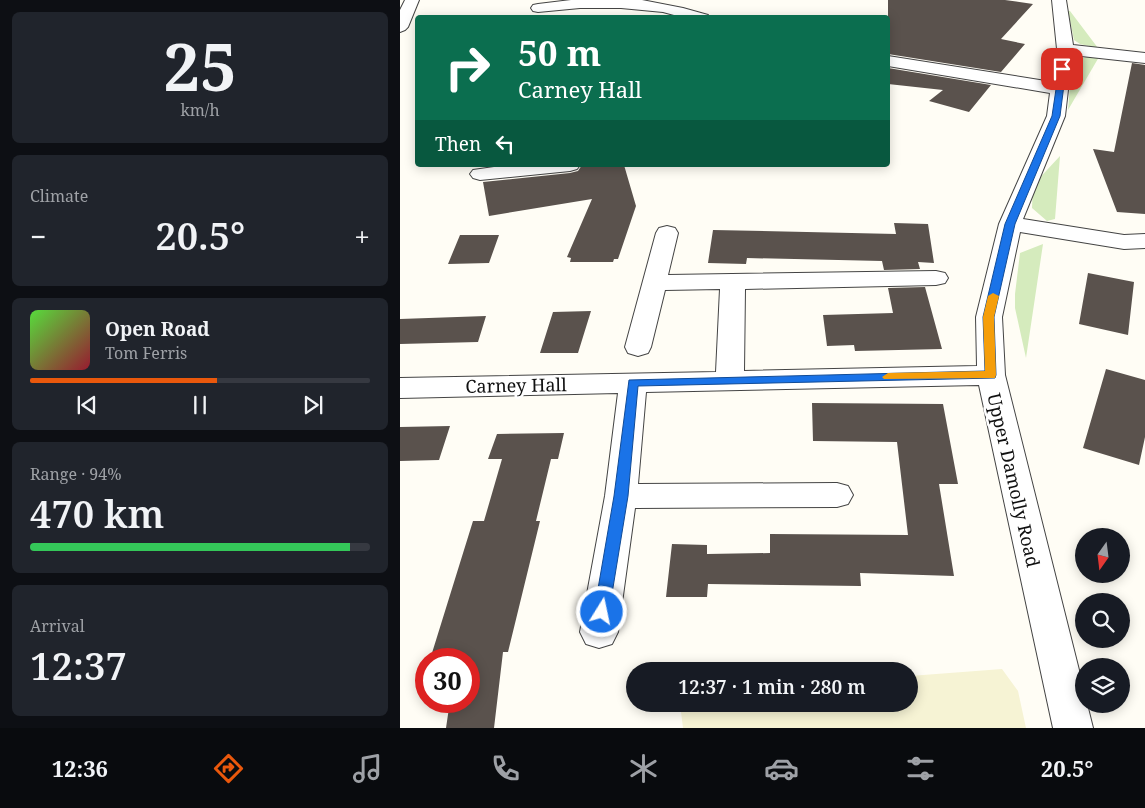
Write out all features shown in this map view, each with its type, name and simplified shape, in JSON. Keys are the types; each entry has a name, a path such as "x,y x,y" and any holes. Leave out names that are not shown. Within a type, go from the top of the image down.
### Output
{"street":[{"path":"400,28 412,0"},
{"name":"Upper Damolly Road","path":"1059,0 1065,49 1056,116 1010,224 989,317 990,375 1073,728"},
{"path":"538,8 595,2 650,2 683,9 696,15"},
{"path":"1065,49 1145,58"},
{"path":"890,61 1060,89"},
{"path":"480,174 549,167"},
{"path":"1010,224 1124,242 1145,242"},
{"path":"638,347 666,233"},
{"path":"655,283 936,278"},
{"path":"730,380 732,282"},
{"name":"Carney Hall","path":"400,388 990,375"},
{"path":"599,632 621,496 633,382"},
{"path":"621,496 837,495"}],"shaded area":[{"path":"1002,669 1018,691 1026,728 683,728 681,712 918,712 918,675"}],"green space":[{"path":"1068,11 1070,11 1098,48 1080,44 1074,40"},
{"path":"1087,57 1099,57 1068,110 1072,61"},
{"path":"1060,156 1055,219 1047,221 1032,208 1033,185"},
{"path":"1043,244 1026,358 1015,308 1020,253"}],"building":[{"path":"888,0 1005,0 1033,4 1001,39 1025,44 1001,72 890,54 890,15 888,15"},
{"path":"1132,63 1145,65 1145,214 1117,212 1093,149 1114,152"},
{"path":"890,68 991,85 969,112 929,101 943,90 890,84"},
{"path":"581,167 625,167 636,206 618,259 614,259 613,262 570,262 571,258 567,257 592,199 489,216 483,182 578,171"},
{"path":"894,223 928,224 934,263 918,262 920,269 884,270 882,261 747,258 746,264 708,263 713,230 896,234"},
{"path":"460,235 499,235 489,263 448,264"},
{"path":"1088,273 1134,282 1128,335 1079,324"},
{"path":"925,287 942,349 855,351 854,345 827,346 823,315 893,313 888,288"},
{"path":"591,311 578,353 540,353 553,312"},
{"path":"486,316 478,342 400,344 400,319"},
{"path":"1106,369 1145,380 1145,437 1139,465 1083,448"},
{"path":"812,403 943,404 958,484 939,484 954,576 860,573 861,586 708,584 707,597 666,597 672,544 707,545 707,554 770,553 770,534 908,535 897,442 813,441"},
{"path":"450,426 439,460 400,461 400,427"},
{"path":"564,433 558,459 551,459 536,521 540,521 508,652 503,652 494,728 446,728 448,713 480,713 480,648 434,648 473,521 484,521 502,459 488,459 497,434"}],"slow traffic":[{"path":"888,377 990,375 989,317 993,296"}],"route":[{"path":"602,612 621,496 633,382 990,375 989,317 1010,224 1056,116 1062,69"}]}
